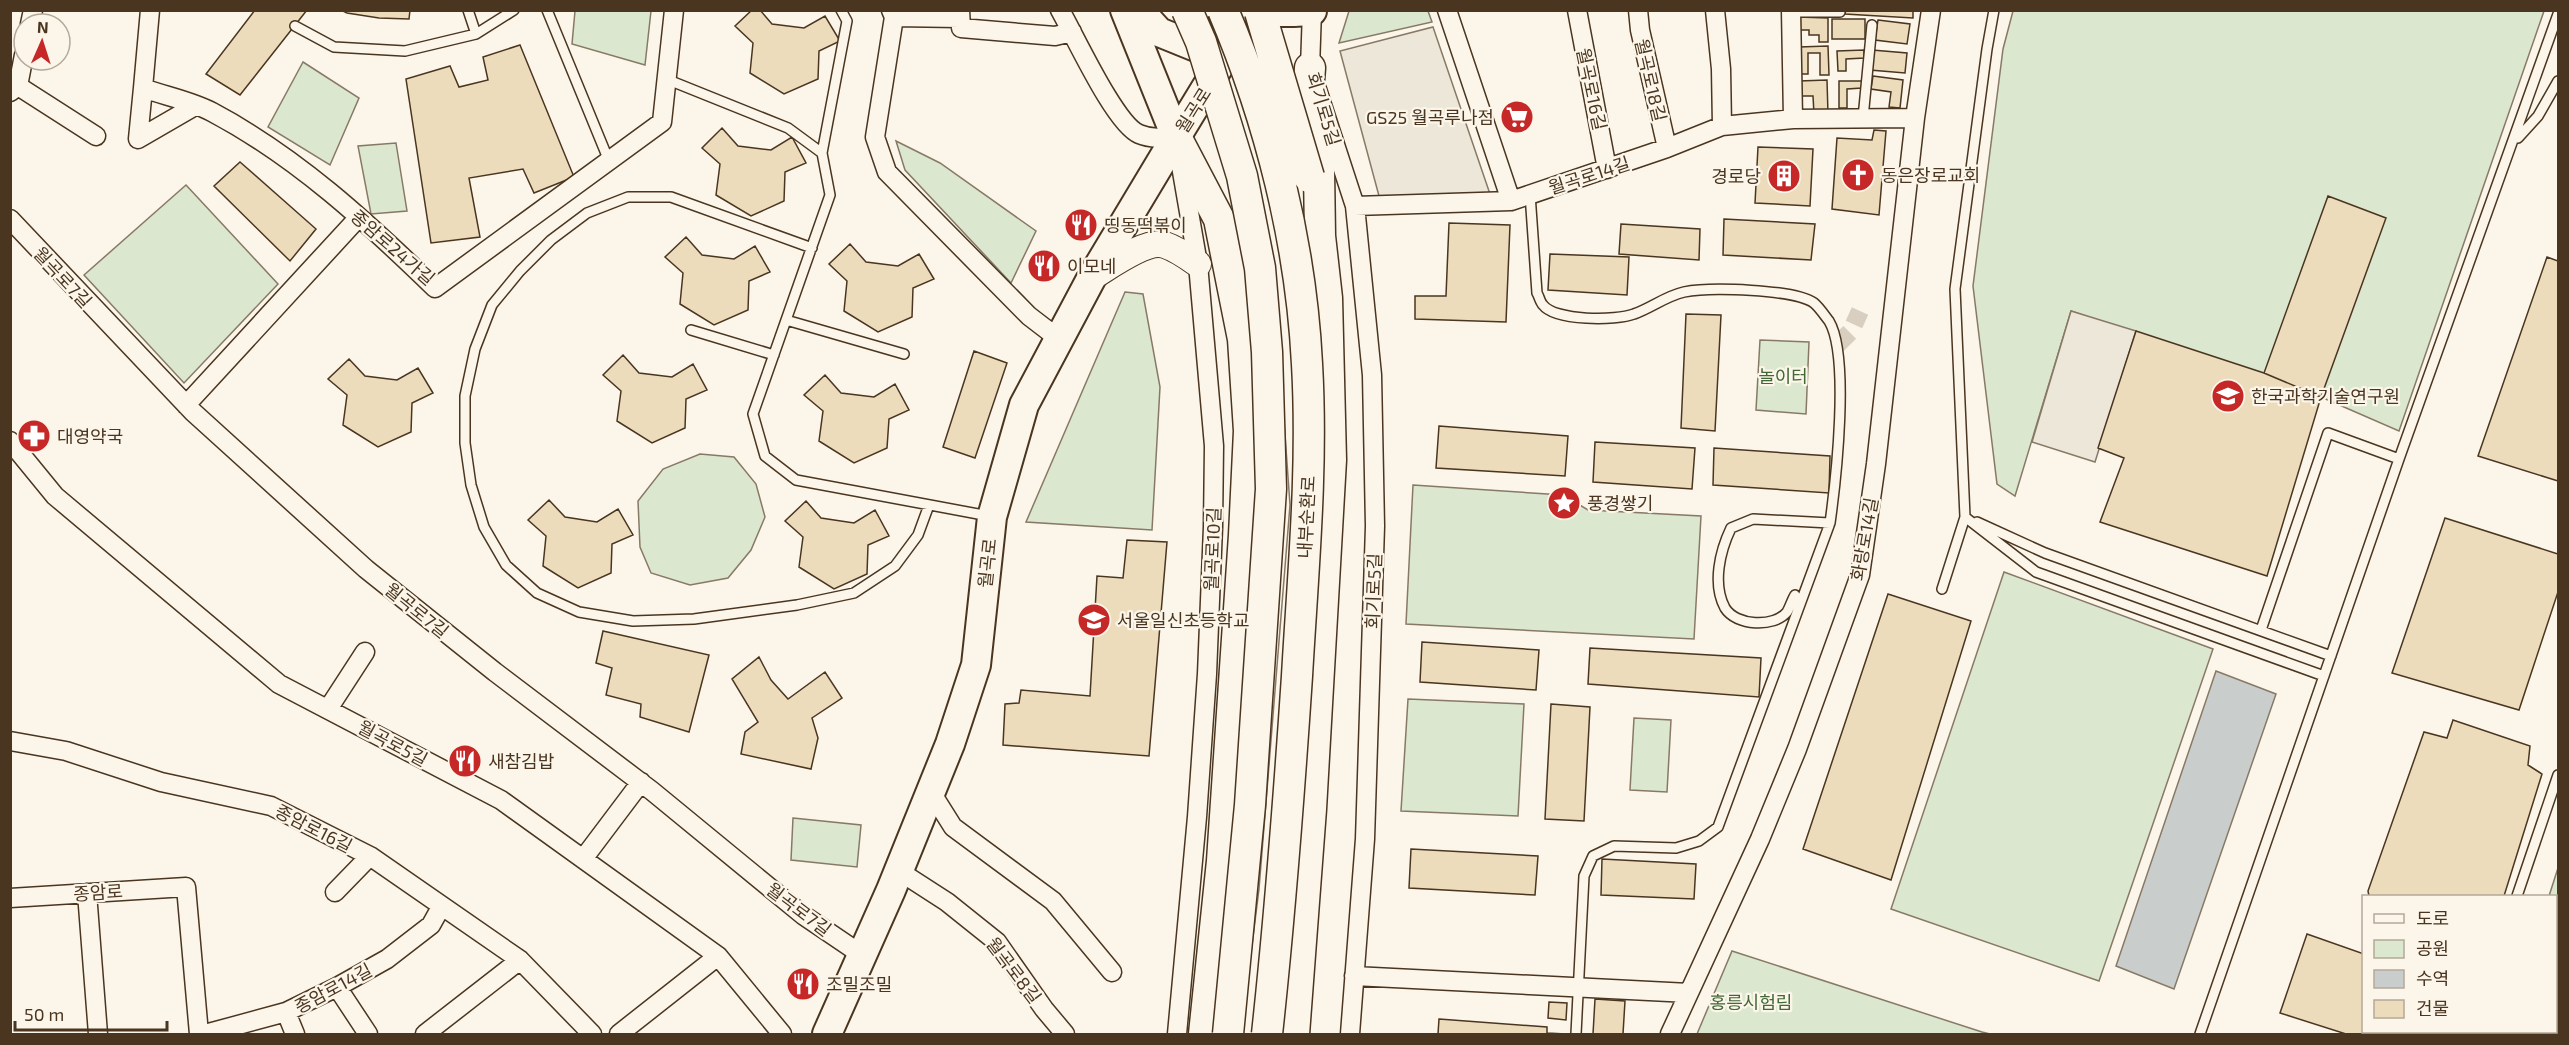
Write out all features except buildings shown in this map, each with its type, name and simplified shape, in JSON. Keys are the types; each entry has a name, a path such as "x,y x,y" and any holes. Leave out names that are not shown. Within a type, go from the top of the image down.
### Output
{"highway":[{"name":"내부순환로","path":"1187,10 1201,42 1242,176 1260,268 1267,352 1271,489 1250,805 1228,1035"},
{"name":"내부순환로","path":"1223,10 1254,93 1284,202 1298,275 1308,371 1308,490 1303,579 1286,850 1267,1035"},
{"path":"1260,11 1309,177 1320,236 1327,298 1331,459 1311,809 1294,1035"},
{"path":"1309,80 1319,170 1320,236"},
{"path":"1176,137 1218,219 1243,339 1249,431 1245,535 1222,861 1204,1035"}],"main road":[{"path":"1125,10 1176,137"},
{"path":"1139,10 1159,32 1196,47 1229,50"},
{"path":"1260,11 1305,11"},
{"name":"월곡로","path":"827,1035 931,792 950,744 976,664 992,516 1024,405 1092,277 1229,50 1260,11"},
{"path":"1092,277 1144,247 1154,244 1165,245 1198,264"}],"street":[{"path":"150,10 138,139 195,106"},
{"name":"종암로24가길","path":"143,88 211,111 301,167 435,288 662,122 674,10"},
{"path":"1060,10 1109,102 1137,133 1156,138 1176,137"},
{"path":"1355,206 1511,201 1447,10"},
{"name":"월곡로16길","path":"1577,10 1607,168"},
{"name":"월곡로18길","path":"1638,10 1640,30 1667,148"},
{"path":"1714,10 1721,69 1722,126"},
{"name":"화랑로14길","path":"1670,1035 1760,839 1797,749 1860,574 1876,464 1915,118 1931,10"},
{"name":"회기로5길","path":"1305,11 1309,80 1355,206 1372,375 1375,526 1365,838 1350,1035"},
{"path":"1791,11 1793,119"},
{"path":"1059,339 1029,316 888,172 875,136 893,14 959,14 961,28 1054,36 1072,32"},
{"path":"19,72 14,89 96,136"},
{"name":"월곡로14길","path":"1511,201 1667,148 1722,126 1793,119 1915,118"},
{"name":"월곡로10길","path":"1176,137 1198,264 1214,446 1214,527 1197,817 1177,1035"},
{"path":"186,405 359,217"},
{"name":"월곡로7길","path":"10,219 186,405 366,569 495,672 641,782 803,915 862,955"},
{"name":"월곡로5길","path":"10,441 55,496 279,684 501,800 718,956 782,1035"},
{"path":"328,709 364,652"},
{"name":"종암로16길","path":"10,741 66,751 161,782 272,806 370,856 520,960 592,1035"},
{"path":"583,859 641,782"},
{"path":"931,792 953,827 1053,901 1112,972"},
{"path":"335,892 370,856"},
{"name":"월곡로8길","path":"899,871 947,902 997,942 1065,1035"},
{"name":"종암로","path":"10,898 186,887 199,1035"},
{"path":"87,893 98,1035"},
{"name":"종암로14길","path":"205,1035 286,1012 387,960 431,925 441,907"},
{"path":"619,1035 718,956"},
{"path":"425,1035 520,960"},
{"path":"1354,976 1689,993"},
{"path":"337,987 368,1035"},
{"path":"286,1012 295,1035"}],"lane":[{"path":"468,10 476,34"},
{"path":"295,26 334,47 405,51 476,34 514,10"},
{"path":"547,10 609,160"},
{"path":"840,10 848,21 822,153 830,195 753,414 765,456 796,480 992,516"},
{"path":"1942,589 1965,518 1955,289 1994,10"},
{"path":"1791,11 1840,12"},
{"path":"2200,1035 2399,459 2559,14"},
{"path":"1863,118 1872,25"},
{"path":"666,79 788,128 822,153"},
{"path":"2514,142 2538,116 2559,81"},
{"path":"1530,194 1537,293 1543,306 1560,316 1610,319 1634,315 1658,301 1683,292 1707,290 1787,294 1814,303 1829,321 1837,345 1840,369 1834,493 1830,523 1718,827 1699,842 1676,848 1614,846 1593,856 1584,876 1576,1035"},
{"path":"812,248 671,197 628,197 587,213 551,240 520,271 492,305 475,349 465,396 465,442 471,485 484,527 506,565 537,594 579,612 633,621 694,619 797,605 854,593 895,566 918,535 929,506"},
{"path":"786,320 904,354"},
{"path":"690,330 774,355"},
{"path":"2260,630 2328,433 2399,459"},
{"path":"1965,518 2045,553 2331,656"},
{"path":"1965,518 2036,572 2324,676"},
{"path":"1795,595 1786,613 1769,623 1744,622 1726,610 1719,592 1721,550 1731,528 1753,519 1830,523"},
{"path":"2518,895 2559,775"}],"green space":[{"path":"575,11 651,11 645,65 572,44"},
{"path":"1349,11 1428,11 1432,22 1339,43"},
{"path":"2013,11 2544,11 2399,431 2321,397 2071,311 2015,496 1997,484 1973,286 2003,49"},
{"path":"303,62 359,98 330,165 268,127"},
{"path":"896,141 940,163 1036,231 1011,283 905,170"},
{"path":"396,143 407,211 371,214 358,146"},
{"path":"186,185 278,284 184,383 84,275"},
{"path":"1125,292 1143,294 1160,387 1152,530 1026,522"},
{"name":"놀이터","path":"1760,340 1809,342 1806,414 1756,410"},
{"path":"700,454 734,457 756,484 765,517 751,550 728,578 690,585 651,573 640,547 638,501 663,469"},
{"path":"1413,485 1563,495 1588,510 1701,516 1694,639 1406,624"},
{"path":"2004,572 2213,649 2099,981 1891,909"},
{"path":"1408,699 1524,704 1518,816 1401,811"},
{"path":"1634,718 1671,720 1667,792 1630,790"},
{"path":"793,818 861,825 857,867 791,860"},
{"path":"2558,868 2558,1034 2500,1034 2557,1033 2557,895 2549,895"},
{"name":"홍릉시험림","path":"1732,951 1982,1032 1990,1034 1697,1034"}],"shaded area":[{"path":"1433,27 1491,197 1379,196 1340,51"},
{"path":"2071,311 2136,331 2095,462 2032,442"}],"water":[{"path":"2216,671 2276,694 2174,989 2116,966"}],"pier":[{"path":"1198,10 1218,10 1288,266 1304,506 1262,1034 1241,1034 1259,889 1290,505 1281,378 1254,167 1228,78"}],"tunnel":[{"path":"1837,345 1851,331 1860,311"}],"place":[{"name":"GS25 월곡루나점","path":"1517,117"},
{"name":"동은장로교회","path":"1858,175"},
{"name":"경로당","path":"1784,176"},
{"name":"띵동떡볶이","path":"1081,225"},
{"name":"이모네","path":"1044,266"},
{"name":"한국과학기술연구원","path":"2228,396"},
{"name":"대영약국","path":"34,436"},
{"name":"풍경쌓기","path":"1564,503"},
{"name":"서울일신초등학교","path":"1094,620"},
{"name":"새참김밥","path":"465,761"},
{"name":"조밀조밀","path":"803,984"}]}
